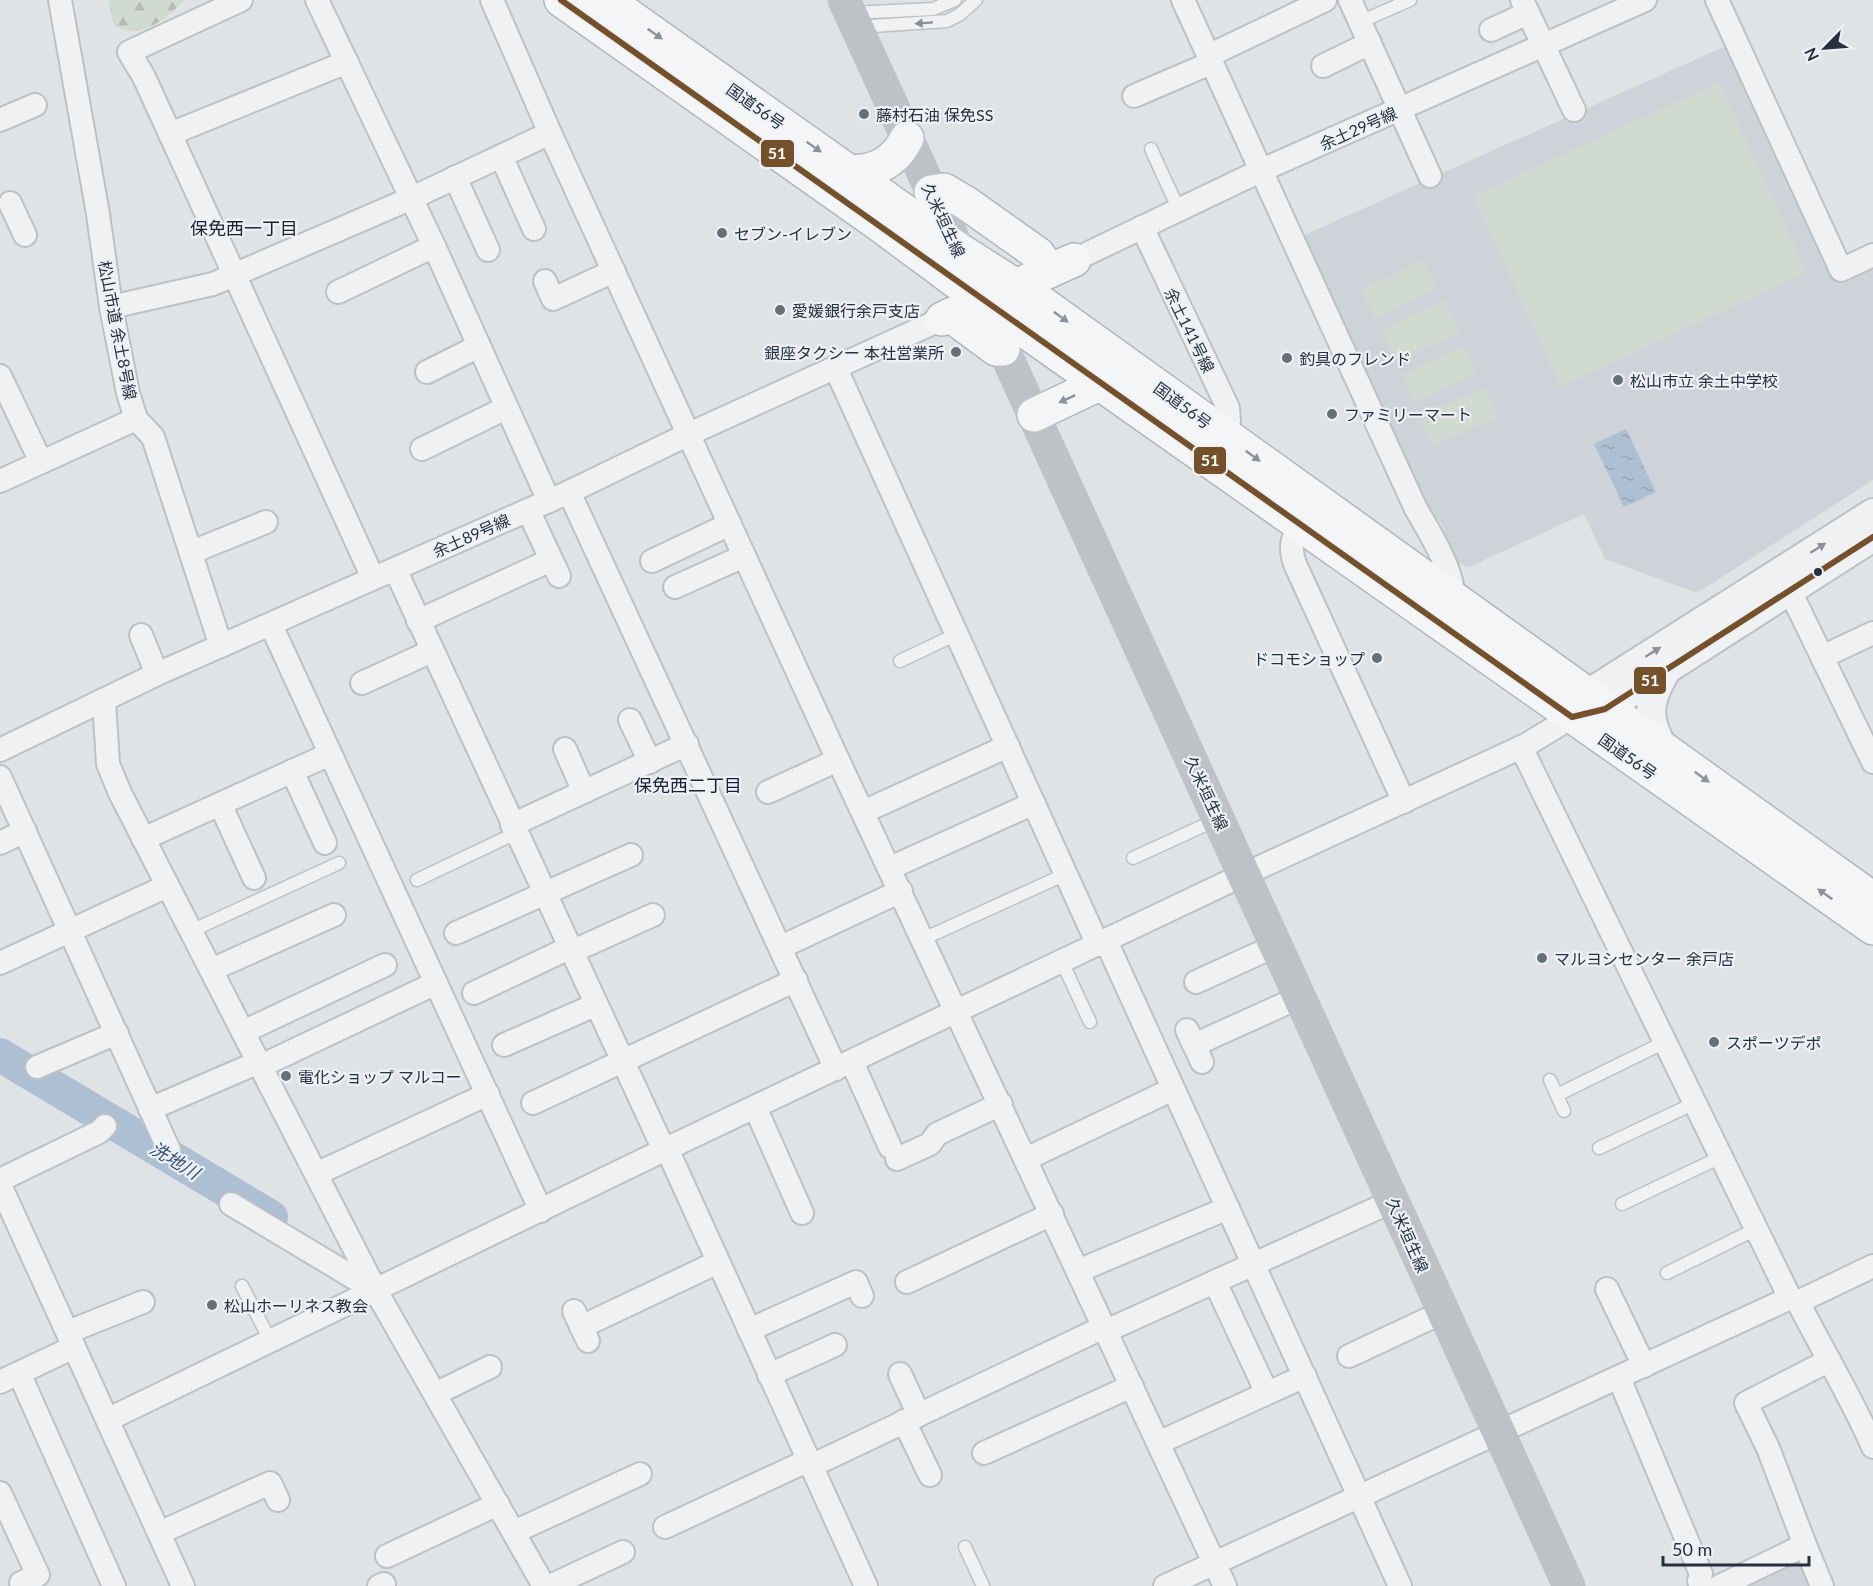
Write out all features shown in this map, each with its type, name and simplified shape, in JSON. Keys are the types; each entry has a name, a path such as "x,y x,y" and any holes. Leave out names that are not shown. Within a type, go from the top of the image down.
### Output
{"highway":[{"name":"国道56号","path":"561,0 877,223 981,300 1301,524 1448,612 1587,707 1873,928"},
{"name":"国道56号","path":"607,0 958,249 1015,285 1221,433 1448,612"},
{"path":"847,171 864,171 887,163 899,152 907,138"},
{"path":"931,192 944,190 1038,254 1062,265"},
{"path":"946,317 1062,265"},
{"path":"946,317 996,349 1003,349"},
{"path":"1034,415 1101,383"},
{"name":"国道56号","path":"1587,707 1664,750 1873,899"}],"main road":[{"name":"久米垣生線","path":"851,13 1569,1586"}],"street":[{"name":"松山市道 余土8号線","path":"60,0 98,214 111,307 135,419 153,437 221,646"},
{"path":"241,0 217,22 129,52 170,134 373,579"},
{"path":"317,0 412,198 506,408 559,497 687,744 796,980 894,1153 930,1144 937,1134 1001,1104"},
{"path":"492,0 550,133 838,760 1225,1586"},
{"path":"1183,0 1416,509 1450,577 1448,612"},
{"path":"1134,96 1210,60 1325,0"},
{"path":"1350,0 1430,176"},
{"name":"余土29号線","path":"1062,265 1262,170 1644,0"},
{"path":"1717,0 1841,270 1873,255"},
{"path":"1491,30 1525,6 1574,110"},
{"path":"1323,66 1370,43"},
{"path":"170,134 201,111 347,62"},
{"path":"0,120 35,105"},
{"path":"111,307 197,289 235,275 412,198 550,133"},
{"path":"501,156 534,229"},
{"path":"455,177 488,250"},
{"name":"余土141号線","path":"1142,227 1228,408 1230,421 1221,433"},
{"path":"338,292 434,246"},
{"path":"545,281 553,299 614,271"},
{"name":"余土89号線","path":"0,750 157,674 559,497 689,434 946,317"},
{"path":"427,372 479,346"},
{"path":"836,369 1066,874 1173,1089 1400,1586"},
{"path":"0,376 41,462"},
{"path":"422,449 506,408"},
{"path":"0,481 135,419"},
{"path":"418,621 555,568 528,510"},
{"path":"192,552 266,522"},
{"path":"1587,707 1667,669 1790,591 1871,523"},
{"path":"109,1419 665,1149 1245,874 1521,747 1587,707 1871,523"},
{"path":"652,561 730,524"},
{"path":"1301,524 1292,538 1291,551 1294,564 1404,802"},
{"path":"675,587 744,556"},
{"path":"395,568 595,1005 718,1262 866,1586"},
{"path":"1790,591 1873,762"},
{"path":"271,625 541,1211"},
{"path":"1822,657 1873,633"},
{"path":"141,635 157,674"},
{"path":"362,683 432,651"},
{"path":"1664,750 1653,731 1650,708 1655,689 1667,669"},
{"path":"104,700 108,764 143,839 376,1291 544,1586"},
{"path":"630,720 650,762"},
{"path":"514,829 584,792 687,744"},
{"path":"863,812 1008,746"},
{"path":"1521,747 1756,1229 1842,1383 1873,1447"},
{"path":"565,749 584,792"},
{"path":"143,839 330,754"},
{"path":"768,792 838,760"},
{"path":"292,771 326,831"},
{"path":"0,777 169,1150"},
{"path":"890,868 1034,803"},
{"path":"220,804 255,863"},
{"path":"0,843 25,831"},
{"path":"456,933 631,855"},
{"path":"0,963 167,886"},
{"path":"781,947 900,891"},
{"path":"212,970 334,915"},
{"path":"474,993 653,915"},
{"path":"1196,982 1277,945"},
{"path":"243,1032 386,966"},
{"path":"533,1103 796,980"},
{"path":"150,1108 260,1064 436,983"},
{"path":"1194,1046 1300,997"},
{"path":"504,1045 595,1005"},
{"path":"37,1067 117,1033"},
{"path":"1026,1159 1173,1089"},
{"path":"316,1174 488,1094"},
{"path":"755,1107 802,1214"},
{"path":"105,1126 99,1132 0,1182 183,1586"},
{"path":"665,1527 1393,1201"},
{"path":"231,1204 376,1291"},
{"path":"1078,1271 1228,1208"},
{"path":"907,1282 1052,1214"},
{"path":"581,1326 718,1262"},
{"path":"1165,1586 1644,1366 1873,1266"},
{"path":"749,1330 856,1282 862,1296"},
{"path":"1215,1282 1267,1393"},
{"path":"1607,1289 1644,1366"},
{"path":"114,1586 10,1377 71,1340 143,1302"},
{"path":"1349,1356 1443,1312"},
{"path":"769,1375 835,1345"},
{"path":"1822,1586 1768,1448 1746,1403 1828,1361"},
{"path":"435,1394 490,1367"},
{"path":"900,1374 911,1418 930,1475"},
{"path":"1158,1443 1305,1376"},
{"path":"1619,1378 1701,1574 1701,1585 1805,1545"},
{"path":"984,1453 1132,1386"},
{"path":"514,1532 640,1474"},
{"path":"159,1533 270,1483 278,1500"},
{"path":"0,1493 38,1575 21,1583"},
{"path":"387,1556 498,1504"},
{"path":"550,1586 623,1552"}],"lane":[{"path":"851,13 933,9 943,7 955,0"},
{"path":"851,13 947,21 959,15 976,0"},
{"path":"1360,22 1410,0"},
{"path":"1151,149 1179,210"},
{"path":"900,661 957,634"},
{"path":"1133,858 1219,819"},
{"path":"417,880 514,829"},
{"path":"191,931 339,863"},
{"path":"923,939 1066,874"},
{"path":"1062,962 1090,1022"},
{"path":"1557,1095 1665,1042"},
{"path":"1550,1080 1564,1111"},
{"path":"1599,1148 1695,1103"},
{"path":"1622,1204 1721,1157"},
{"path":"1667,1273 1756,1229"},
{"path":"242,1286 271,1342"},
{"path":"965,1547 983,1586"}],"shaded area":[{"name":"松山市立 余土中学校","path":"1730,44 1837,279 1873,263 1873,480 1697,593 1605,559 1584,514 1469,567 1459,564 1441,523 1420,501 1298,238"},
{"path":"1800,1561 1811,1586 1747,1586"}],"green space":[{"path":"108,0 185,0 152,26 133,31 114,25"},
{"path":"1719,82 1807,272 1561,387 1473,196"},
{"path":"1423,260 1437,288 1375,319 1361,290"},
{"path":"1444,300 1460,332 1396,362 1381,330"},
{"path":"1463,346 1477,373 1415,402 1402,374"},
{"path":"1484,387 1497,417 1433,446 1419,417"}],"water":[{"path":"1626,429 1656,492 1624,507 1594,444"}],"waterway":[{"name":"洗地川","path":"0,1055 271,1217"}],"transit line":[{"name":"51","path":"561,0 1572,717 1605,709 1873,537"}],"place":[{"name":"藤村石油 保免SS","path":"864,114"},
{"name":"セブン-イレブン","path":"722,233"},
{"name":"愛媛銀行余戸支店","path":"780,310"},
{"name":"銀座タクシー 本社営業所","path":"956,352"},
{"name":"釣具のフレンド","path":"1287,358"},
{"name":"松山市立 余土中学校","path":"1618,380"},
{"name":"ファミリーマート","path":"1332,414"},
{"name":"ドコモショップ","path":"1377,658"},
{"name":"マルヨシセンター 余戸店","path":"1542,958"},
{"name":"スポーツデポ","path":"1714,1042"},
{"name":"電化ショップ マルコー","path":"286,1076"},
{"name":"松山ホーリネス教会","path":"212,1305"}],"district":[{"name":"保免西一丁目","path":"244,228"},
{"name":"保免西二丁目","path":"688,785"}]}
